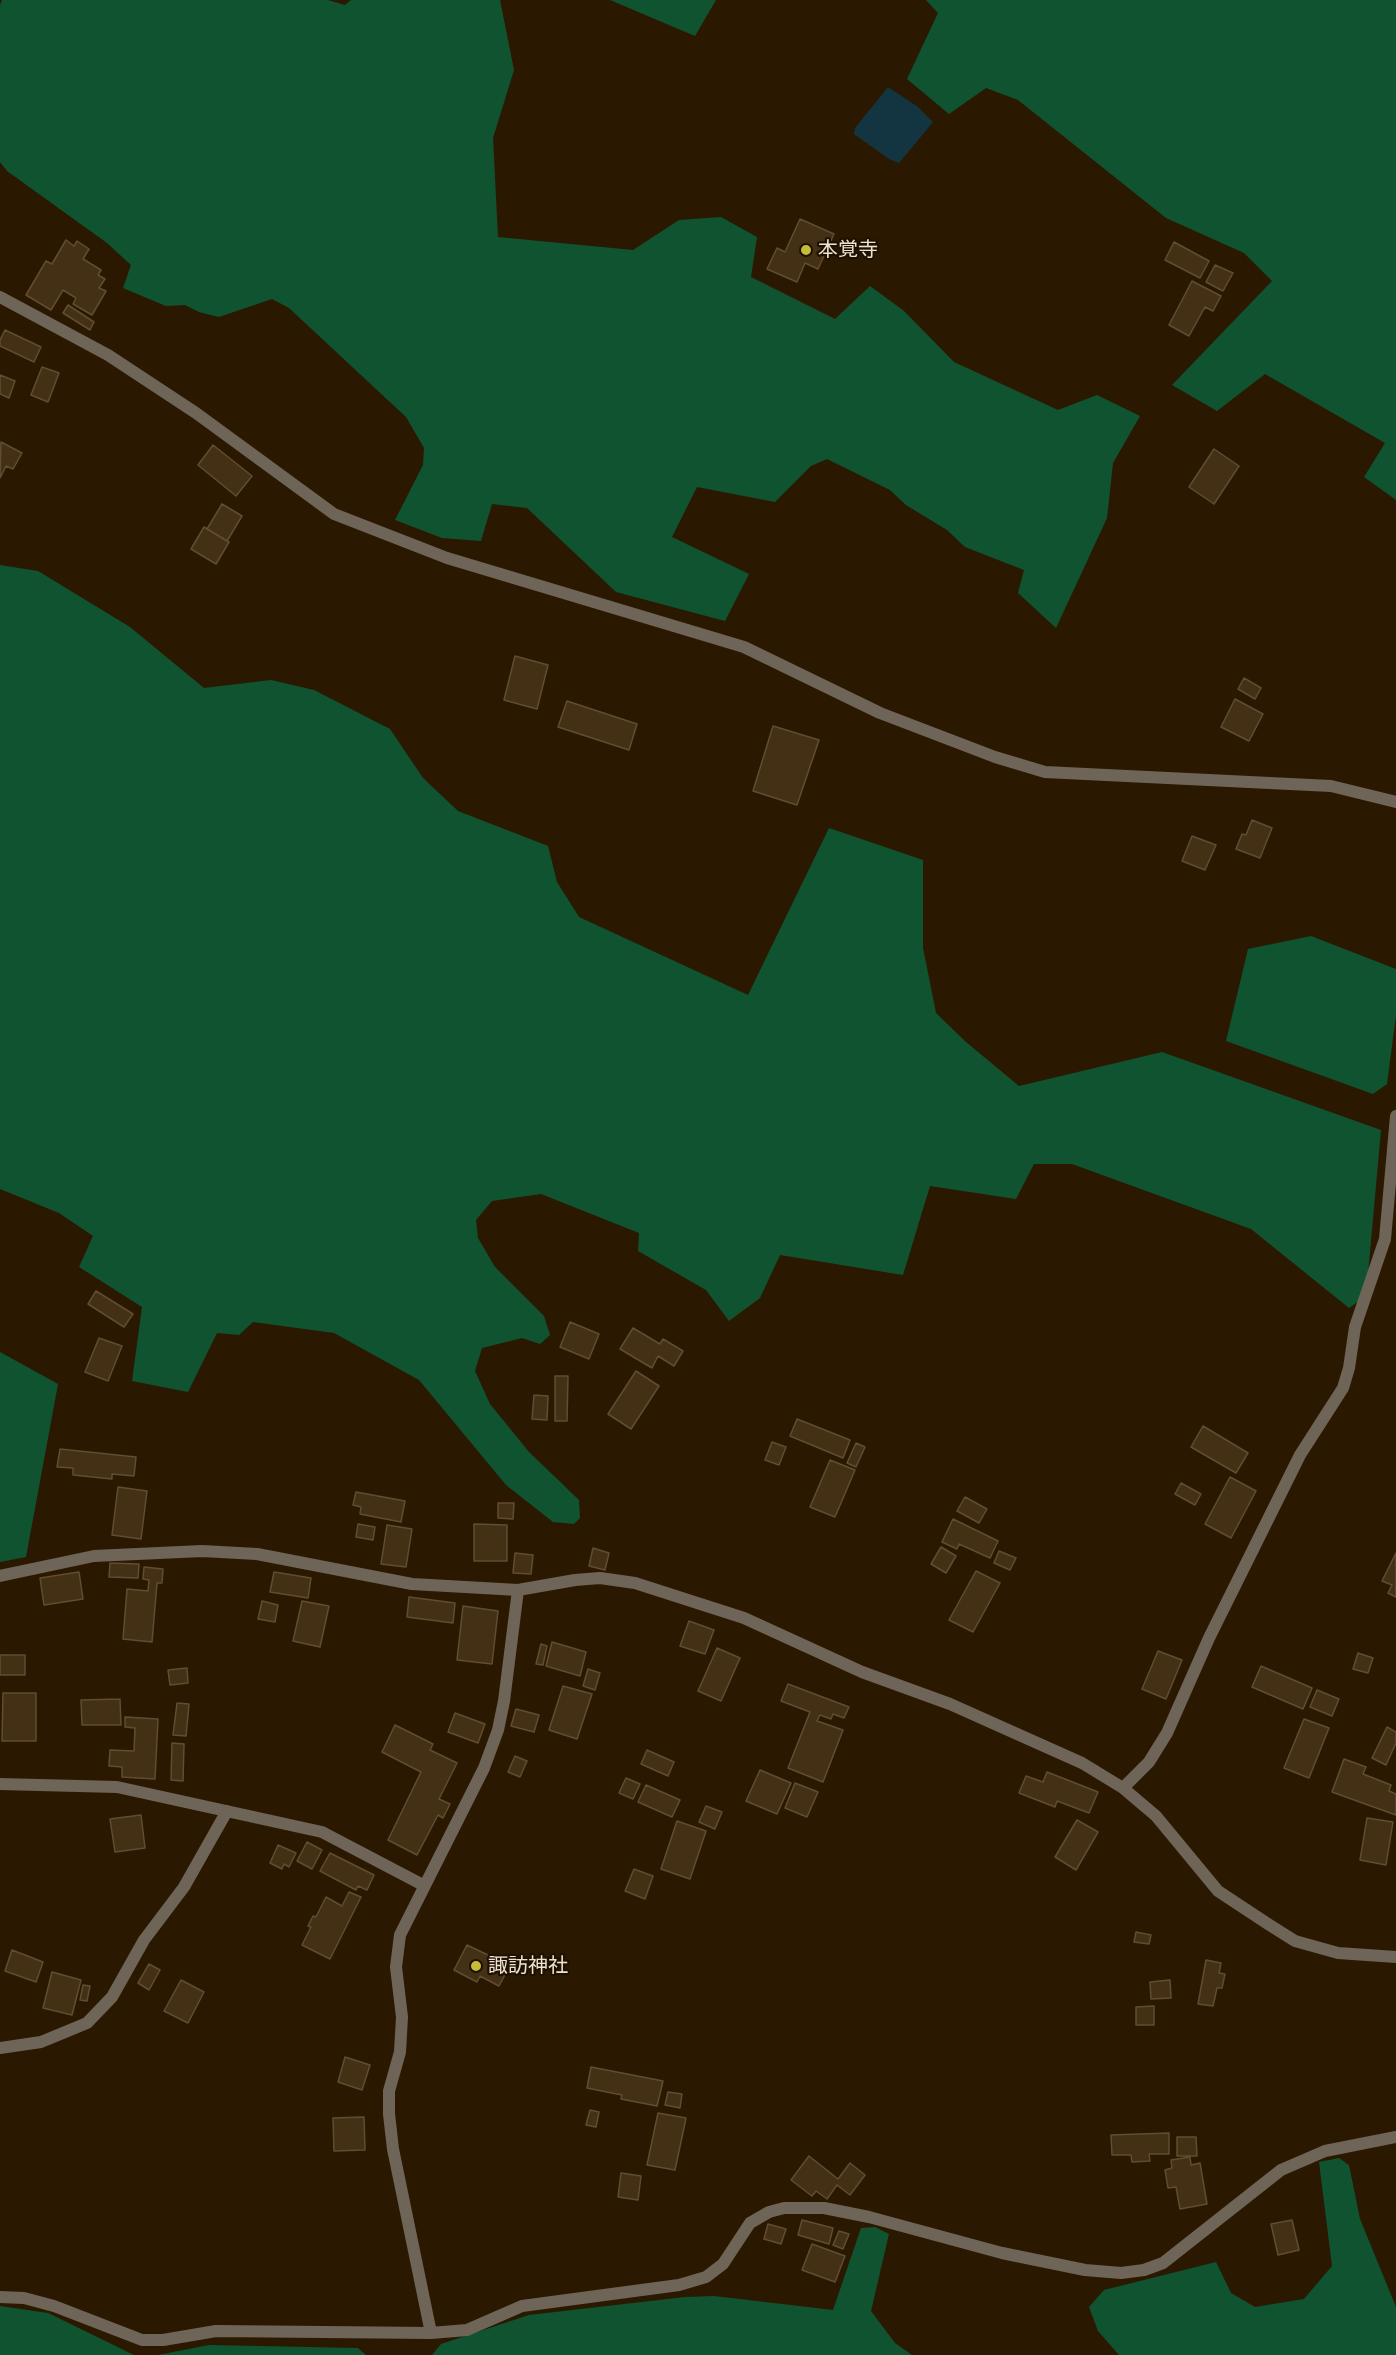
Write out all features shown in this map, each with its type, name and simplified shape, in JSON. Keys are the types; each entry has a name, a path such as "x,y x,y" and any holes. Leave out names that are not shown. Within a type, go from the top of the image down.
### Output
{"street":[{"path":"0,297 108,355 196,413 334,514 447,558 744,647 880,713 995,757 1045,772 1331,786 1396,802"},
{"path":"1124,1788 1149,1761 1167,1732 1209,1638 1300,1455 1343,1388 1349,1368 1355,1327 1385,1239 1396,1116"},
{"path":"0,1576 94,1556 202,1551 257,1554 411,1584 518,1590 600,1578 635,1583 744,1618 862,1672 950,1704 1082,1763 1124,1788 1156,1816 1218,1891 1259,1919 1295,1941 1338,1953 1396,1957"},
{"path":"431,2333 393,2149 389,2114 389,2091 400,2052 402,2017 396,1967 400,1935 423,1885 443,1852 484,1768 498,1730 504,1701 518,1590"},
{"path":"0,1784 117,1787 322,1832 423,1885"},
{"path":"0,2048 41,2042 87,2023 96,2014 112,1997 144,1940 184,1887 227,1811"},
{"path":"0,2297 24,2298 54,2306 142,2340 163,2340 216,2331 431,2333 467,2330 522,2306 679,2285 706,2277 723,2264 750,2223 769,2212 784,2208 824,2208 869,2217 1002,2253 1085,2270 1121,2273 1144,2270 1163,2264 1281,2170 1325,2151 1396,2137"}],"green space":[{"path":"2,0 328,0 345,5 351,0 500,0 514,70 493,138 498,237 633,250 679,220 721,217 757,237 751,277 835,319 870,286 904,311 954,362 1058,410 1097,395 1140,416 1113,463 1107,518 1056,628 1018,593 1024,570 965,547 947,530 906,505 890,490 827,459 811,466 775,502 697,487 672,537 749,574 725,621 616,592 527,508 492,504 481,541 442,538 395,520 423,465 424,448 406,417 289,308 272,299 219,317 199,312 185,305 166,306 123,288 131,265 107,243 7,171 0,162 0,5"},
{"path":"610,0 716,0 695,36"},
{"path":"926,0 1396,0 1396,500 1364,477 1385,443 1265,374 1217,411 1172,385 1272,281 1244,253 1166,218 1018,100 986,88 949,114 907,79 938,13"},
{"path":"0,565 38,571 130,627 204,688 271,680 314,690 390,729 423,778 458,811 548,846 557,882 579,917 748,995 829,828 923,860 923,948 936,1013 966,1042 1019,1086 1162,1052 1381,1130 1366,1296 1349,1308 1251,1229 1072,1164 1034,1164 1016,1199 930,1186 903,1275 780,1255 760,1298 729,1321 706,1290 638,1251 639,1233 541,1194 492,1201 476,1220 478,1238 495,1267 544,1316 550,1335 540,1344 522,1338 482,1348 475,1371 490,1404 529,1452 579,1500 580,1518 574,1524 553,1522 506,1485 419,1380 334,1333 253,1322 239,1335 217,1333 188,1392 132,1381 142,1307 79,1267 93,1236 59,1213 0,1189"},
{"path":"1311,936 1396,969 1396,1015 1387,1084 1373,1094 1226,1041 1248,949"},
{"path":"0,1352 58,1384 26,1557 0,1562"},
{"path":"1339,2158 1349,2165 1360,2219 1396,2307 1396,2355 1119,2355 1098,2331 1089,2307 1104,2290 1216,2262 1231,2293 1255,2307 1304,2299 1332,2266 1319,2162"},
{"path":"875,2227 889,2234 871,2311 895,2343 912,2355 432,2355 441,2344 529,2315 685,2297 714,2296 833,2310 861,2228"},
{"path":"0,2306 48,2313 134,2355 0,2355"},
{"path":"209,2345 358,2348 366,2355 158,2355"}],"water":[{"path":"888,87 918,107 933,122 899,163 889,159 854,134 855,128"}],"building":[{"name":"本覚寺","path":"800,219 834,234 818,269 805,263 797,282 767,269 777,248 785,252"},
{"path":"66,240 74,246 77,241 89,249 83,259 101,270 98,275 105,279 99,288 106,291 92,315 73,304 76,298 63,290 51,310 26,295 46,261 52,264"},
{"path":"1174,242 1209,261 1200,278 1165,260"},
{"path":"1215,265 1233,273 1223,291 1206,282"},
{"path":"1192,281 1221,296 1213,311 1205,307 1189,336 1169,325"},
{"path":"68,305 94,322 90,330 63,313"},
{"path":"5,330 41,347 34,362 0,346"},
{"path":"42,367 59,373 48,402 31,395"},
{"path":"0,375 15,381 9,398 0,394"},
{"path":"1,442 22,453 13,469 6,466 0,478"},
{"path":"213,445 252,476 236,496 198,465"},
{"path":"1214,449 1239,466 1214,504 1189,487"},
{"path":"222,504 242,516 227,541 207,529"},
{"path":"204,527 229,542 216,564 191,549"},
{"path":"515,656 548,665 537,709 504,700"},
{"path":"1244,678 1261,688 1255,699 1238,689"},
{"path":"1235,699 1263,714 1249,741 1221,727"},
{"path":"567,701 637,724 629,750 558,727"},
{"path":"773,726 819,740 797,805 753,791"},
{"path":"1252,820 1272,828 1260,858 1236,849 1242,834 1246,835"},
{"path":"1192,836 1216,845 1205,870 1182,861"},
{"path":"96,1291 133,1314 124,1327 88,1304"},
{"path":"570,1322 599,1334 589,1359 560,1347"},
{"path":"633,1328 660,1344 663,1339 683,1351 674,1366 658,1356 652,1368 620,1349"},
{"path":"99,1338 122,1346 108,1381 85,1372"},
{"path":"636,1371 659,1386 631,1429 608,1414"},
{"path":"555,1376 568,1376 567,1421 555,1421"},
{"path":"534,1395 548,1396 547,1420 532,1419"},
{"path":"797,1419 850,1440 843,1458 790,1436"},
{"path":"1203,1426 1248,1453 1236,1473 1191,1447"},
{"path":"772,1442 786,1447 779,1465 765,1460"},
{"path":"856,1443 865,1447 856,1467 847,1463"},
{"path":"60,1449 136,1457 134,1476 112,1474 112,1479 73,1475 73,1468 57,1467"},
{"path":"830,1460 855,1470 835,1517 810,1507"},
{"path":"1230,1477 1256,1491 1231,1538 1205,1524"},
{"path":"1181,1483 1201,1494 1195,1505 1175,1494"},
{"path":"118,1487 147,1491 141,1539 112,1535"},
{"path":"356,1492 405,1501 401,1522 360,1514 361,1507 353,1505"},
{"path":"965,1497 987,1509 979,1523 957,1511"},
{"path":"498,1503 514,1503 513,1519 498,1518"},
{"path":"953,1519 998,1541 990,1558 959,1544 957,1549 942,1542"},
{"path":"358,1524 375,1527 373,1540 356,1537"},
{"path":"474,1524 507,1525 507,1561 474,1561"},
{"path":"387,1525 412,1529 406,1567 381,1564"},
{"path":"941,1547 956,1556 946,1573 931,1564"},
{"path":"593,1548 609,1553 605,1570 589,1566"},
{"path":"999,1551 1016,1558 1010,1570 994,1563"},
{"path":"515,1553 533,1555 531,1574 513,1573"},
{"path":"1396,1553 1396,1597 1388,1593 1392,1585 1382,1581"},
{"path":"110,1563 139,1564 138,1578 109,1577"},
{"path":"144,1567 163,1569 162,1583 157,1583 152,1642 123,1639 127,1589 148,1591 149,1580 143,1579"},
{"path":"976,1571 1000,1583 973,1632 949,1620"},
{"path":"79,1572 83,1599 44,1605 40,1578"},
{"path":"274,1572 311,1578 308,1598 270,1592"},
{"path":"409,1597 455,1603 453,1623 407,1617"},
{"path":"262,1601 278,1605 275,1622 258,1619"},
{"path":"302,1601 329,1606 320,1647 293,1641"},
{"path":"463,1606 498,1611 492,1664 457,1660"},
{"path":"689,1621 714,1630 705,1654 680,1646"},
{"path":"552,1642 586,1652 580,1676 546,1666"},
{"path":"541,1644 547,1646 543,1665 536,1664"},
{"path":"717,1648 740,1658 721,1701 698,1691"},
{"path":"1158,1651 1182,1660 1166,1699 1142,1689"},
{"path":"1358,1653 1373,1658 1368,1673 1353,1669"},
{"path":"0,1655 25,1655 25,1675 0,1675"},
{"path":"1261,1666 1312,1688 1303,1709 1252,1687"},
{"path":"187,1668 188,1683 170,1685 168,1670"},
{"path":"588,1669 600,1673 595,1690 583,1686"},
{"path":"788,1684 849,1707 844,1718 833,1714 831,1719 820,1715 817,1721 843,1730 823,1782 788,1768 810,1712 781,1701"},
{"path":"563,1686 592,1694 577,1739 549,1730"},
{"path":"1317,1690 1339,1699 1332,1716 1310,1707"},
{"path":"3,1693 36,1693 36,1741 2,1741"},
{"path":"120,1699 121,1725 82,1725 81,1700"},
{"path":"177,1703 189,1704 186,1736 173,1735"},
{"path":"516,1709 539,1715 534,1732 511,1726"},
{"path":"455,1713 485,1724 478,1743 448,1732"},
{"path":"125,1717 158,1719 155,1779 122,1777 122,1767 109,1766 110,1750 134,1751 135,1728 125,1727"},
{"path":"1304,1719 1329,1728 1309,1778 1284,1768"},
{"path":"395,1725 433,1744 430,1750 457,1763 439,1799 450,1804 443,1818 438,1815 417,1855 388,1840 421,1772 382,1752"},
{"path":"1387,1727 1396,1732 1396,1743 1386,1765 1372,1758"},
{"path":"172,1743 184,1744 183,1781 171,1780"},
{"path":"647,1750 674,1762 668,1776 641,1764"},
{"path":"515,1756 527,1761 520,1777 508,1772"},
{"path":"1344,1759 1366,1767 1363,1774 1391,1785 1389,1791 1396,1794 1396,1815 1332,1792"},
{"path":"760,1770 791,1783 777,1814 746,1801"},
{"path":"1047,1772 1098,1792 1089,1813 1057,1801 1055,1807 1019,1793 1026,1776 1043,1782"},
{"path":"626,1778 640,1784 633,1799 619,1793"},
{"path":"795,1783 818,1792 807,1817 785,1808"},
{"path":"646,1785 680,1800 672,1817 638,1802"},
{"path":"706,1806 722,1812 715,1829 699,1822"},
{"path":"141,1815 145,1848 115,1852 110,1819"},
{"path":"1367,1818 1393,1822 1386,1865 1360,1860"},
{"path":"1077,1820 1098,1832 1076,1870 1055,1857"},
{"path":"677,1821 706,1831 690,1879 661,1869"},
{"path":"307,1842 322,1850 312,1869 297,1861"},
{"path":"278,1845 296,1853 289,1867 284,1864 282,1869 270,1863"},
{"path":"330,1853 374,1875 367,1890 358,1886 356,1890 320,1871"},
{"path":"634,1869 653,1876 645,1899 625,1891"},
{"path":"349,1892 361,1897 330,1959 302,1945 311,1927 308,1926 313,1916 316,1917 326,1897 342,1906"},
{"path":"1136,1932 1151,1935 1149,1944 1134,1942"},
{"name":"諏訪神社","path":"467,1945 490,1956 487,1961 507,1971 499,1986 480,1976 477,1982 454,1970"},
{"path":"12,1950 43,1962 36,1982 5,1971"},
{"path":"1206,1960 1221,1963 1219,1973 1225,1974 1222,1988 1217,1988 1213,2006 1198,2004"},
{"path":"149,1964 160,1970 149,1990 138,1983"},
{"path":"52,1972 81,1980 72,2015 43,2008"},
{"path":"181,1980 204,1992 188,2023 164,2011"},
{"path":"1170,1980 1171,1998 1151,1999 1150,1982"},
{"path":"83,1985 90,1986 87,2001 80,2000"},
{"path":"1154,2006 1154,2025 1136,2025 1136,2007"},
{"path":"345,2057 370,2065 362,2090 338,2082"},
{"path":"591,2067 663,2081 657,2106 621,2099 622,2095 587,2088"},
{"path":"668,2092 682,2094 680,2108 665,2105"},
{"path":"590,2110 599,2112 596,2127 586,2125"},
{"path":"658,2113 686,2118 675,2170 647,2165"},
{"path":"364,2117 365,2150 334,2151 333,2118"},
{"path":"1169,2133 1169,2154 1149,2154 1150,2161 1132,2162 1131,2155 1112,2155 1111,2135"},
{"path":"1177,2137 1196,2137 1197,2156 1177,2156"},
{"path":"809,2156 838,2179 850,2163 865,2175 850,2195 837,2185 827,2199 816,2191 812,2196 791,2180"},
{"path":"1190,2157 1191,2165 1200,2163 1207,2204 1180,2209 1176,2187 1168,2188 1165,2170 1172,2168 1171,2160"},
{"path":"621,2173 641,2176 638,2200 618,2197"},
{"path":"802,2220 833,2228 829,2244 798,2235"},
{"path":"1292,2220 1299,2250 1278,2255 1271,2224"},
{"path":"768,2224 786,2229 781,2244 764,2239"},
{"path":"839,2231 849,2234 843,2249 833,2245"},
{"path":"812,2244 845,2256 835,2282 802,2270"}],"place":[{"name":"本覚寺","path":"806,250"},
{"name":"諏訪神社","path":"476,1966"}]}
